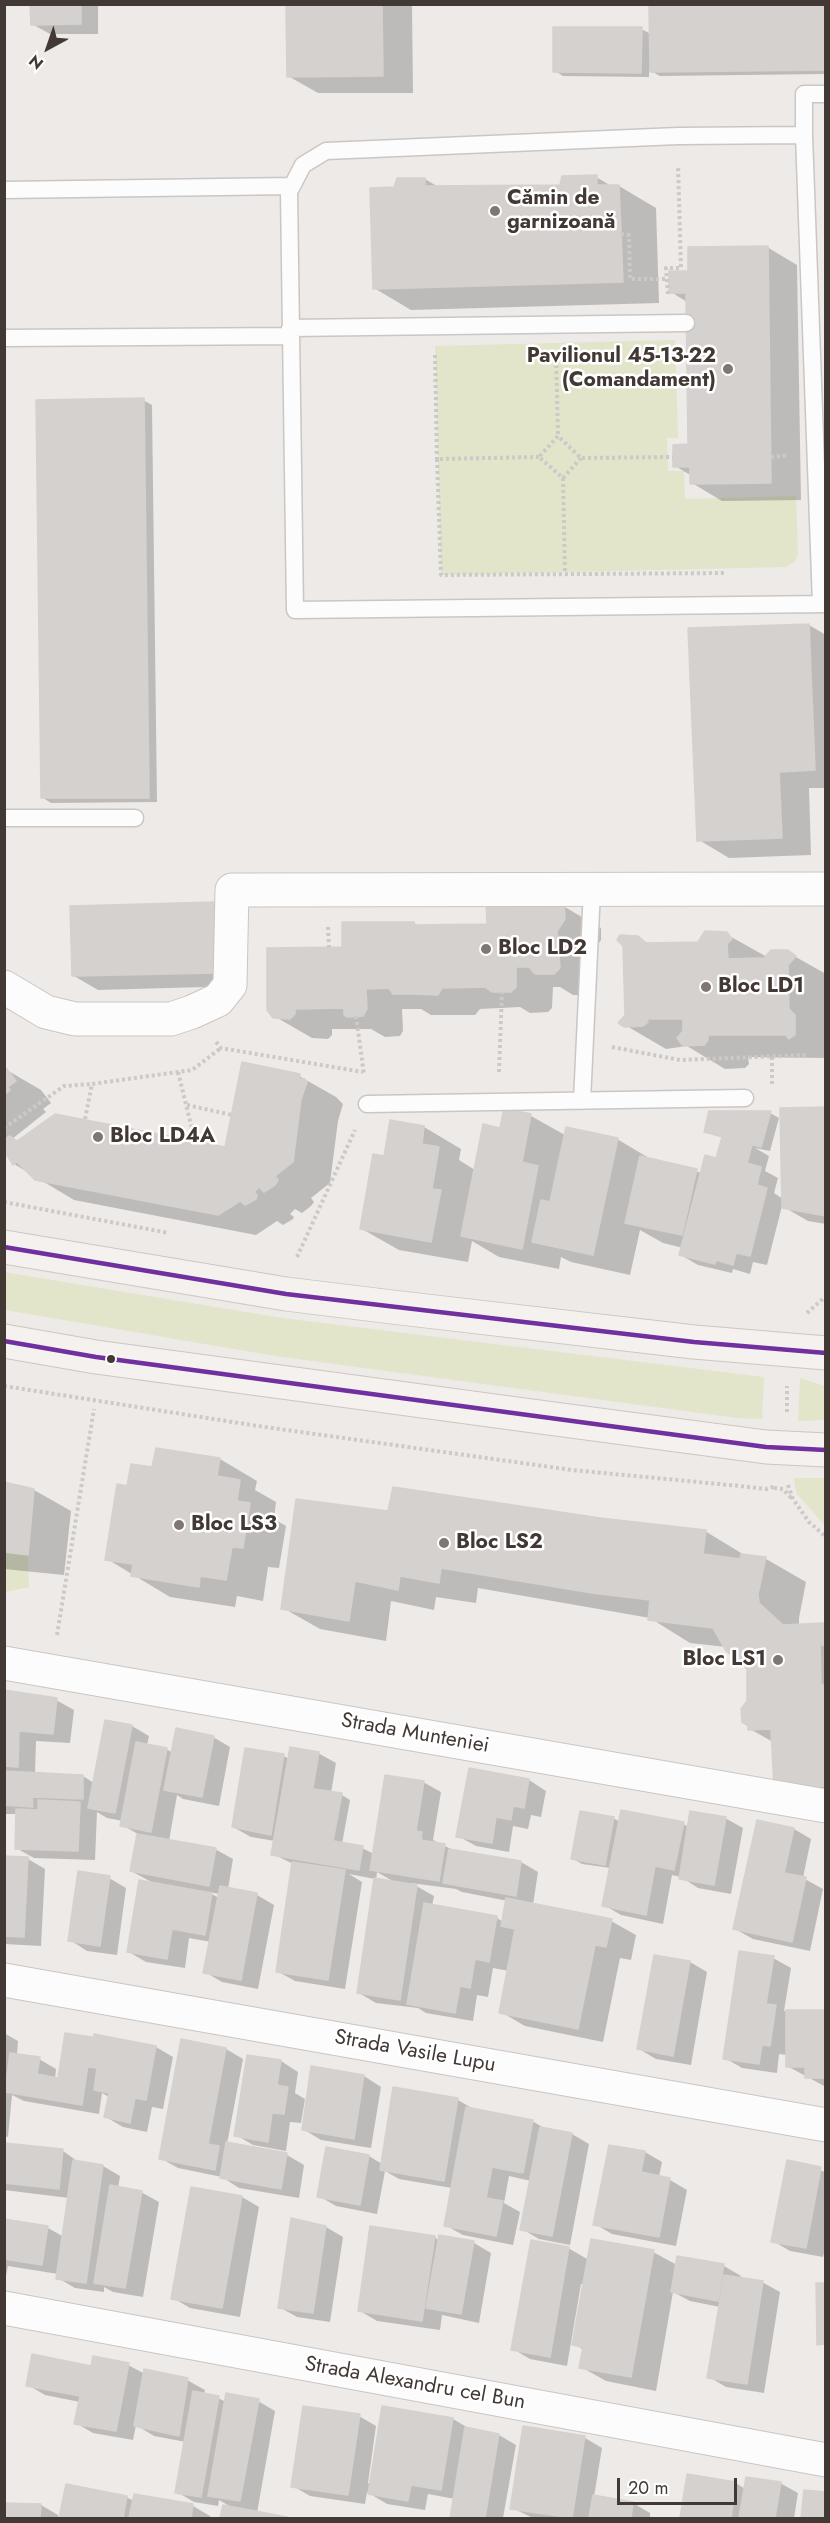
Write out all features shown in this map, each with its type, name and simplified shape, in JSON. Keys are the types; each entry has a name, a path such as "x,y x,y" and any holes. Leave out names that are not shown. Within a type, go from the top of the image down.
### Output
{"main road":[{"path":"4,1247 298,1295 789,1351 825,1353"},
{"path":"4,1341 786,1464 825,1450"}],"street":[{"path":"4,987 46,1012 75,1019 171,1020 192,1012 218,1000 230,985 232,891 825,889"},
{"name":"Strada Munteniei","path":"4,1663 825,1806"},
{"name":"Strada Vasile Lupu","path":"4,1980 825,2125"},
{"name":"Strada Alexandru cel Bun","path":"4,2308 825,2460"}],"lane":[{"path":"804,135 678,136 326,151 303,165 289,192 295,610 823,604 804,94 825,94"},
{"path":"4,189 292,186"},
{"path":"4,338 686,323"},
{"path":"4,818 135,818"},
{"path":"582,1101 592,890"},
{"path":"367,1104 746,1098"}],"path":[{"path":"621,234 629,235 630,279 666,279"},
{"path":"435,346 441,575 729,573"},
{"path":"539,457 558,436 581,458 673,457"},
{"path":"771,457 784,456"},
{"path":"437,459 539,457 563,478"},
{"path":"565,573 563,478 581,458"},
{"path":"498,1102 502,992"},
{"path":"192,1012 221,1048 363,1072"},
{"path":"297,1258 367,1104 356,1016"},
{"path":"610,1046 680,1060 808,1055"},
{"path":"4,1128 64,1086 192,1070 221,1048"},
{"path":"772,1057 772,1087"},
{"path":"178,1072 195,1141"},
{"path":"85,1119 92,1084"},
{"path":"187,1105 232,1115"},
{"path":"4,1202 180,1236"},
{"path":"285,1256 309,1259"},
{"path":"800,1314 809,1312 825,1296"},
{"path":"789,1351 786,1464 793,1499"},
{"path":"4,1386 258,1426 549,1467 740,1486"},
{"path":"52,1671 94,1409"},
{"path":"773,1488 783,1489 809,1522 825,1537"}],"green space":[{"path":"675,340 678,438 667,438 668,471 684,471 685,499 796,496 798,555 794,562 786,567 441,575 435,346"},
{"path":"4,1272 282,1318 764,1377 762,1419 737,1418 275,1356 5,1310"},
{"path":"800,1378 825,1386 825,1420 798,1421"},
{"path":"794,1478 825,1478 825,1526 796,1493"},
{"path":"5,1552 28,1555 29,1587 5,1592"}],"building":[{"path":"30,4 81,4 81,24 31,25"},
{"path":"286,4 382,4 383,76 287,77"},
{"path":"649,4 826,4 826,70 650,72"},
{"path":"553,27 642,27 641,73 553,72"},
{"name":"Cămin de garnizoană","path":"597,175 597,185 619,185 623,282 373,289 370,188 394,187 397,178 425,178 425,186 560,185 562,176"},
{"name":"Pavilionul 45-13-22 (Comandament)","path":"768,246 771,483 690,484 690,467 673,467 673,445 688,444 686,293 669,293 669,271 688,271 688,247"},
{"path":"144,398 149,798 41,798 36,400"},
{"path":"809,624 815,770 779,772 782,838 697,841 688,628"},
{"path":"215,902 217,973 72,976 70,906"},
{"name":"Bloc LD2","path":"486,902 564,905 565,919 557,931 560,968 554,974 535,974 529,967 516,967 516,987 511,992 492,992 485,987 442,988 438,995 414,994 414,925 487,924"},
{"path":"342,922 414,922 414,994 393,994 389,988 366,989 367,1009 363,1016 347,1017 344,1015 344,1008 295,1009 295,1014 290,1019 273,1018 267,1010 267,948 342,947"},
{"name":"Bloc LD1","path":"705,931 727,932 732,939 727,944 728,959 764,958 771,950 788,950 796,956 788,965 789,1009 795,1015 795,1035 789,1039 786,1035 708,1035 708,1040 704,1045 683,1046 677,1038 683,1031 683,1019 647,1019 648,1022 643,1026 624,1027 618,1023 625,1015 623,946 617,940 620,935 638,936 646,943 698,942"},
{"name":"Bloc LD4A","path":"242,1062 300,1074 299,1079 305,1079 307,1082 301,1099 293,1162 275,1176 278,1180 275,1185 264,1192 259,1187 254,1192 257,1195 256,1199 245,1205 240,1201 218,1215 35,1180 17,1162 13,1165 4,1150 4,1139 10,1136 17,1141 55,1114 225,1147"},
{"path":"5,1067 16,1081 8,1087 10,1090 4,1095"},
{"path":"826,1107 826,1216 782,1208 780,1108"},
{"path":"504,1108 531,1114 522,1162 538,1166 522,1249 461,1236 483,1124 500,1128"},
{"path":"709,1111 771,1111 761,1147 704,1132"},
{"path":"390,1120 424,1126 422,1144 439,1147 432,1189 441,1190 431,1242 360,1229 373,1154 384,1156"},
{"path":"566,1127 618,1138 593,1255 532,1242 541,1200 550,1202"},
{"path":"722,1137 752,1145 747,1163 761,1167 757,1185 767,1188 750,1256 736,1253 733,1265 716,1260 715,1264 679,1255 705,1155 716,1158"},
{"path":"640,1156 697,1169 682,1235 625,1223"},
{"name":"Bloc LS3","path":"156,1448 220,1458 217,1476 240,1480 237,1501 250,1503 243,1548 232,1547 226,1580 200,1576 199,1587 131,1576 133,1564 105,1560 117,1484 127,1486 131,1464 152,1467"},
{"path":"4,1482 34,1489 28,1555 4,1552"},
{"name":"Bloc LS2","path":"393,1487 600,1518 592,1593 441,1568 439,1583 400,1576 398,1590 355,1581 349,1621 281,1609 296,1499 388,1511"},
{"name":"Bloc LS1","path":"600,1518 706,1530 703,1554 740,1559 741,1554 766,1557 758,1594 759,1603 783,1625 824,1623 825,1645 820,1645 821,1685 826,1685 826,1786 774,1789 771,1729 748,1730 748,1726 742,1722 741,1709 747,1701 747,1669 726,1651 713,1628 648,1620 650,1600 592,1593"},
{"path":"4,1690 57,1698 53,1734 19,1731 18,1767 4,1766"},
{"path":"105,1720 132,1725 115,1813 88,1808"},
{"path":"176,1728 214,1736 202,1797 164,1790"},
{"path":"136,1742 167,1748 151,1832 120,1826"},
{"path":"290,1747 319,1752 305,1836 363,1846 359,1870 271,1855"},
{"path":"245,1748 284,1754 271,1835 232,1827"},
{"path":"469,1768 529,1779 524,1808 513,1806 511,1820 496,1817 492,1843 456,1837"},
{"path":"4,1771 83,1775 83,1799 32,1797 33,1807 4,1805"},
{"path":"385,1775 424,1781 416,1831 422,1832 421,1840 445,1844 439,1881 370,1870"},
{"path":"313,1789 342,1793 333,1841 305,1836"},
{"path":"38,1800 80,1802 78,1851 15,1849 16,1809 38,1810"},
{"path":"621,1810 684,1822 674,1870 655,1866 646,1915 602,1906"},
{"path":"580,1811 614,1817 605,1865 571,1859"},
{"path":"690,1811 726,1817 714,1885 679,1879"},
{"path":"757,1820 794,1828 784,1873 806,1877 792,1942 733,1929"},
{"path":"137,1834 216,1848 209,1886 130,1871"},
{"path":"449,1849 521,1861 516,1896 443,1883"},
{"path":"4,1856 28,1857 24,1937 4,1936"},
{"path":"292,1862 345,1870 328,1980 276,1972"},
{"path":"78,1871 110,1876 100,1946 68,1941"},
{"path":"374,1878 417,1885 400,2000 357,1993"},
{"path":"139,1880 212,1893 205,1935 172,1929 167,1959 127,1952"},
{"path":"220,1886 257,1893 241,1980 203,1973"},
{"path":"506,1898 612,1919 606,1947 595,1945 578,2029 499,2013 515,1929 501,1926"},
{"path":"424,1903 497,1916 489,1962 475,1959 470,1988 460,1986 455,2013 407,2004"},
{"path":"739,1951 774,1956 766,2004 776,2005 770,2046 762,2045 759,2064 723,2059"},
{"path":"654,1955 690,1961 673,2056 637,2049"},
{"path":"786,2010 826,2010 826,2078 805,2078 805,2067 786,2067"},
{"path":"65,2033 92,2037 82,2105 5,2092 10,2053 40,2057 37,2074 58,2078"},
{"path":"94,2034 156,2046 146,2100 135,2098 130,2123 104,2117 109,2093 94,2090 97,2068 88,2067"},
{"path":"181,2039 226,2048 208,2144 219,2146 215,2170 159,2159"},
{"path":"247,2055 281,2060 277,2085 288,2087 284,2114 272,2113 268,2142 234,2136"},
{"path":"311,2066 364,2075 354,2139 302,2130"},
{"path":"393,2087 458,2098 444,2181 380,2170"},
{"path":"466,2107 533,2120 523,2173 492,2167 486,2198 503,2201 496,2236 444,2226"},
{"path":"540,2127 572,2133 552,2236 520,2230"},
{"path":"226,2142 287,2153 281,2189 220,2178"},
{"path":"4,2143 63,2149 59,2189 4,2183"},
{"path":"609,2145 645,2151 641,2172 670,2178 659,2237 593,2225"},
{"path":"326,2147 369,2155 360,2205 317,2197"},
{"path":"73,2160 103,2165 86,2283 56,2279"},
{"path":"787,2160 821,2167 806,2248 771,2242"},
{"path":"110,2185 142,2191 125,2288 94,2283"},
{"path":"191,2187 242,2196 222,2308 171,2299"},
{"path":"291,2218 326,2226 313,2313 278,2308"},
{"path":"4,2219 48,2226 42,2265 4,2259"},
{"path":"370,2226 435,2236 422,2321 358,2311"},
{"path":"439,2235 474,2241 461,2314 426,2308"},
{"path":"591,2239 654,2250 631,2377 579,2368 583,2347 572,2345"},
{"path":"531,2240 569,2247 550,2357 511,2350"},
{"path":"677,2256 724,2264 718,2301 671,2292"},
{"path":"724,2275 763,2281 747,2384 707,2378"},
{"path":"816,2283 826,2283 826,2344 817,2345"},
{"path":"32,2354 91,2366 93,2356 129,2363 116,2431 74,2424 80,2396 26,2386"},
{"path":"144,2369 188,2378 179,2436 134,2426"},
{"path":"193,2391 219,2396 201,2497 175,2493"},
{"path":"226,2393 259,2399 240,2501 208,2496"},
{"path":"303,2406 360,2414 348,2495 291,2487"},
{"path":"382,2406 453,2418 441,2490 411,2485 408,2501 368,2494"},
{"path":"523,2426 585,2436 572,2518 510,2509"},
{"path":"465,2427 499,2434 485,2518 450,2518"},
{"path":"687,2474 736,2482 731,2518 680,2518"},
{"path":"746,2477 781,2482 775,2518 739,2518"},
{"path":"66,2484 127,2496 123,2518 59,2518"},
{"path":"804,2490 826,2492 826,2518 801,2518"},
{"path":"134,2494 193,2504 191,2518 129,2518"},
{"path":"593,2495 633,2502 631,2518 589,2518"},
{"path":"4,2503 41,2504 40,2518 4,2518"},
{"path":"223,2505 287,2517 287,2518 220,2518"}],"transit line":[{"path":"4,1247 286,1294 694,1342 826,1353"},
{"path":"4,1341 96,1357 766,1447 826,1450"}],"place":[{"name":"Cămin de garnizoană","path":"495,211"},
{"name":"Pavilionul 45-13-22 (Comandament)","path":"728,369"},
{"name":"Bloc LD2","path":"486,949"},
{"name":"Bloc LD1","path":"706,987"},
{"name":"Bloc LD4A","path":"98,1137"},
{"name":"Bloc LS3","path":"179,1525"},
{"name":"Bloc LS2","path":"444,1543"},
{"name":"Bloc LS1","path":"778,1660"}]}
